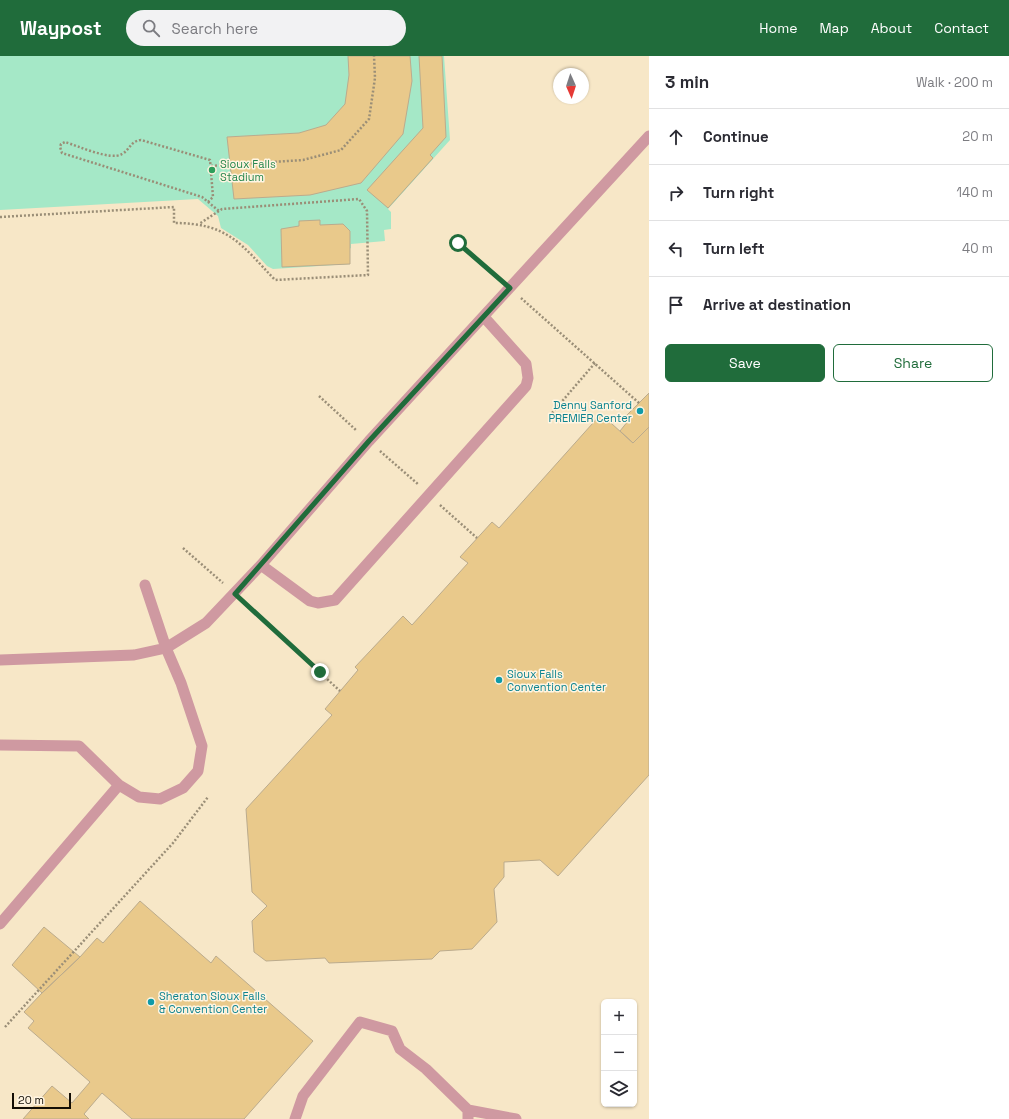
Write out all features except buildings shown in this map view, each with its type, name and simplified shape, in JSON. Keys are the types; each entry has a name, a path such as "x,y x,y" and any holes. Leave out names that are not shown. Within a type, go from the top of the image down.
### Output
{"lane":[{"path":"0,660 134,655 166,648 206,624 261,565 369,441 649,136"},
{"path":"261,565 310,601 318,603 335,600 526,386 528,378 526,364 484,317"},
{"path":"0,745 79,746 119,785 139,797 160,799 183,788 198,771 202,746 182,683 166,648 145,585"},
{"path":"0,924 119,785"},
{"path":"295,1119 303,1096 360,1022 392,1031 400,1049 426,1069 468,1115 516,1119"}],"path":[{"path":"211,166 303,160 341,150 369,119 375,78 374,56"},
{"path":"208,202 214,197 210,160 141,140 132,143 125,153 114,157 65,142 61,144 60,147 62,153 202,197 218,211"},
{"path":"0,217 174,207 174,223 199,224 221,231 235,239 247,249 275,280 368,275 367,211 359,199 222,209 199,224"},
{"path":"458,243 639,403"},
{"path":"552,413 595,363"},
{"path":"319,396 477,538"},
{"path":"183,548 340,691"},
{"path":"5,1027 173,843 208,797"}],"green space":[{"name":"Sioux Falls Stadium","path":"0,56 444,56 450,140 388,209 391,212 391,229 384,230 385,241 351,244 351,248 349,249 350,264 273,269 267,266 248,245 221,228 218,216 198,199 0,210"}],"place":[{"name":"Sioux Falls Stadium","path":"212,170"},
{"name":"Denny Sanford PREMIER Center","path":"640,411"},
{"name":"Sioux Falls Convention Center","path":"499,680"},
{"name":"Sheraton Sioux Falls & Convention Center","path":"151,1002"}],"route":[{"path":"320,672 235,594 369,441 510,288 458,243"}]}
